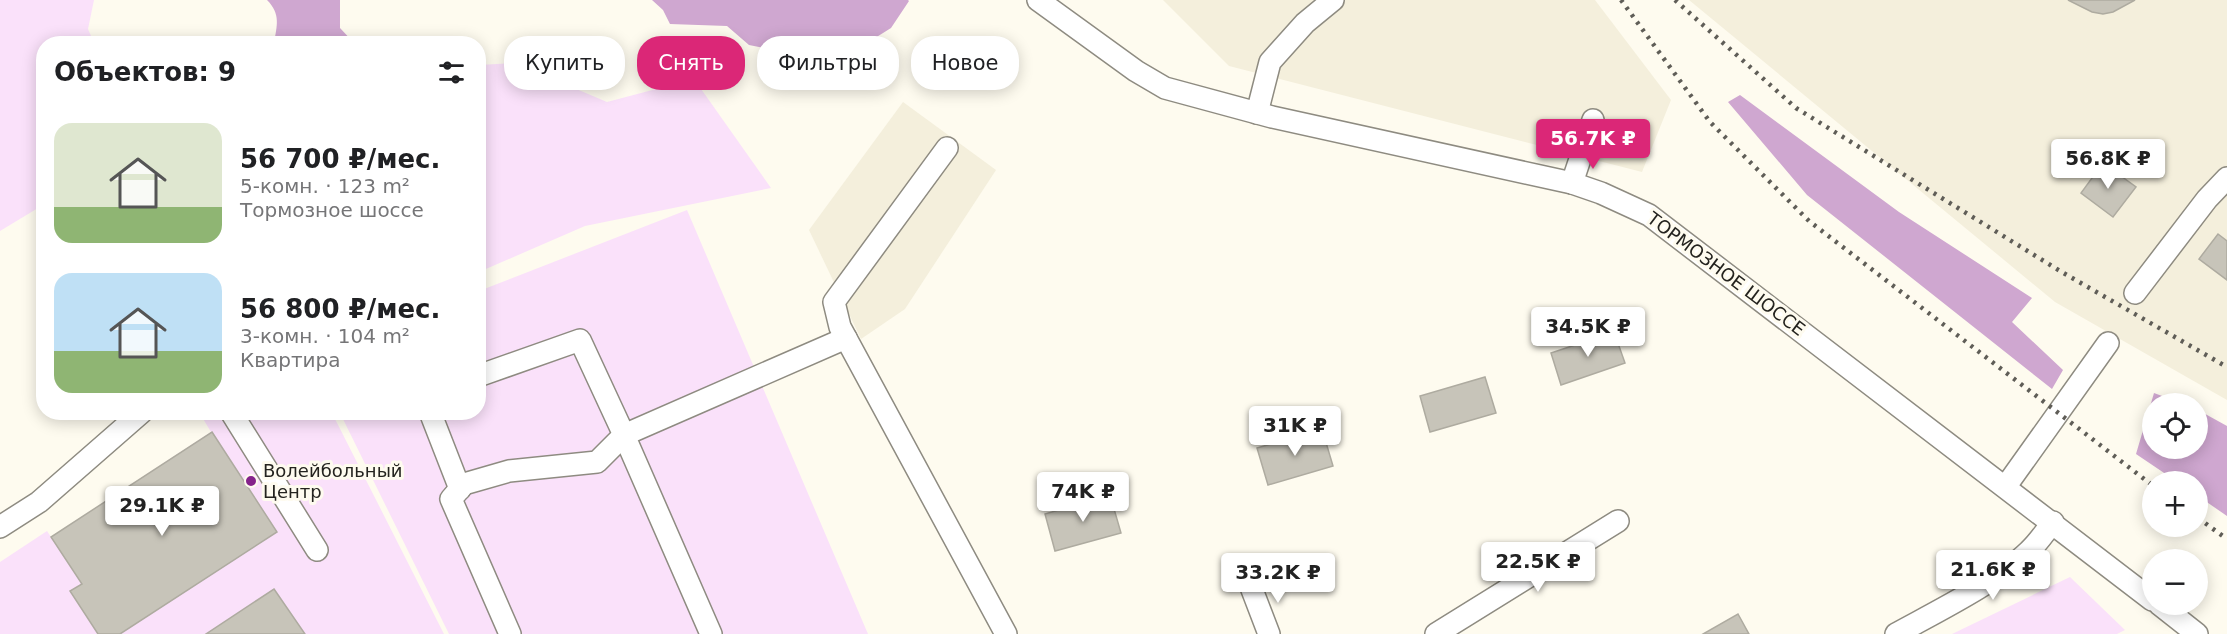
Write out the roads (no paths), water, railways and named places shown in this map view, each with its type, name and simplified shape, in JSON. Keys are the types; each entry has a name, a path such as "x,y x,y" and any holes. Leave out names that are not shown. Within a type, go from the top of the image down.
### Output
{"street":[{"name":"ТОРМОЗНОЕ ШОССЕ","path":"1038,0 1136,71 1166,88 1257,113 1572,183 1623,202 1649,215 2142,592"},
{"path":"1257,113 1270,62 1305,23 1333,0"},
{"path":"1572,183 1593,120"},
{"path":"947,148 834,302 835,313 846,338 1006,634"},
{"path":"2135,293 2207,199 2227,178"},
{"path":"510,634 451,500 464,484 509,471 597,462 624,435 846,338"},
{"path":"486,373 580,340 711,634"},
{"path":"2006,486 2108,344"},
{"path":"0,527 39,502 133,420"},
{"path":"236,420 317,550"},
{"path":"433,420 460,489"},
{"path":"1436,634 1618,521"},
{"path":"1910,631 2019,560 2053,522"},
{"path":"1251,587 1269,634"},
{"path":"2173,615 2197,634"}],"railway":[{"path":"1621,0 1710,122 1809,221 2142,477"},
{"path":"1675,0 1796,108 2060,271 2227,367"},
{"path":"2208,525 2227,539"}],"place":[{"name":"Волейбольный Центр","path":"251,481"}]}
